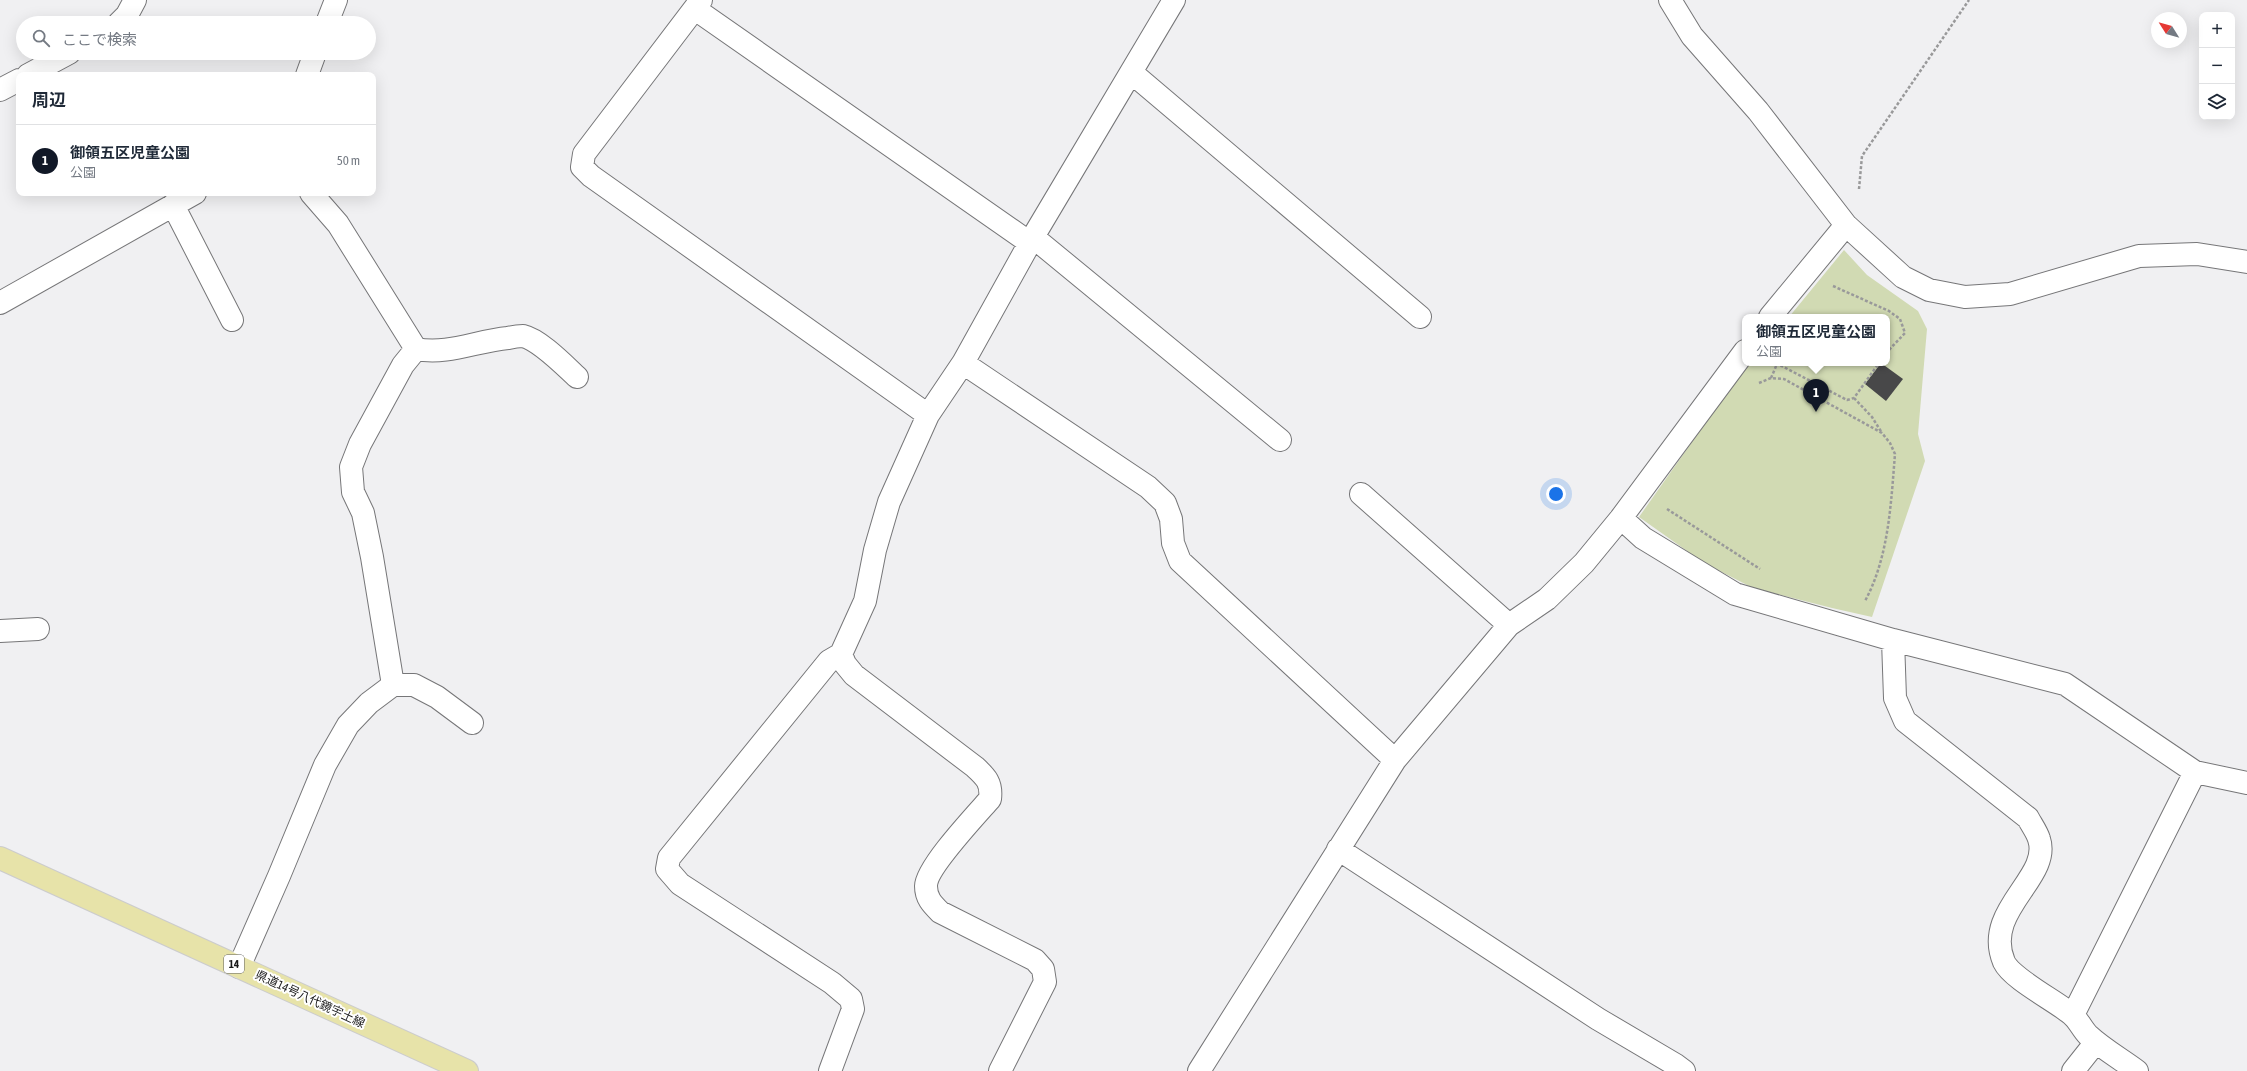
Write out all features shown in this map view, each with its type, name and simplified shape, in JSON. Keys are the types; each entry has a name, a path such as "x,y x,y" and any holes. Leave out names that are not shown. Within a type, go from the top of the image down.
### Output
{"main road":[{"name":"県道14号八代鏡宇土線","path":"0,858 467,1071"}],"street":[{"path":"126,16 135,0"},
{"path":"330,16 336,0"},
{"path":"830,1071 853,1009 851,999 832,983 680,884 667,869 669,858 829,661 841,654 865,601 875,550 889,502 928,415 963,363 1031,240 1132,73 1174,0"},
{"path":"1670,0 1692,36 1758,111 1846,225 1902,277 1929,290 1965,297 2010,294 2139,256 2197,254 2247,262"},
{"path":"928,415 591,176 582,166 584,154 698,4 1031,240 1280,440"},
{"path":"34,72 56,60"},
{"path":"308,72 312,60"},
{"path":"1132,73 1420,317"},
{"path":"0,90 16,82"},
{"path":"0,303 190,196"},
{"path":"314,196 338,224 416,349 431,352 446,351 500,338 523,336 543,347 578,377"},
{"path":"173,205 232,320"},
{"path":"1772,314 1846,225"},
{"path":"393,685 372,557 363,513 353,492 351,467 360,444 400,372 416,349"},
{"path":"1199,1071 1395,760 1509,625 1547,599 1584,563 1621,518 1742,355"},
{"path":"963,363 1148,487 1165,504 1171,519 1173,543 1180,561 1395,760"},
{"path":"1361,494 1509,625"},
{"path":"1621,518 1643,538 1734,594 1893,640 2065,684 2195,772 2247,783"},
{"path":"0,631 38,630"},
{"path":"1893,640 1895,698 1905,721 2028,818 2039,840 2040,856 2033,873 2004,917 1999,944 2005,963 2017,976 2073,1015 2083,1030 2096,1042 2137,1071"},
{"path":"841,654 845,664 854,675 975,767 989,780 991,790 990,799 931,870 926,885 928,901 940,912 1035,960 1042,969 1045,982 1000,1071"},
{"path":"239,967 325,765 348,725 369,703 393,685 414,685 437,697 472,723"},
{"path":"2073,1015 2195,772"},
{"path":"1338,849 1598,1019 1684,1071"},
{"path":"2073,1071 2096,1042"}],"path":[{"path":"1859,189 1862,156 1969,0"},
{"path":"1831,286 1889,311 1900,319 1905,333 1890,349"},
{"path":"1771,378 1775,366"},
{"path":"1780,366 1840,398 1847,400 1854,398 1877,366"},
{"path":"1754,390 1759,383 1771,378 1784,378 1882,433"},
{"path":"1854,398 1872,416 1896,454 1889,527 1870,590 1864,601 1857,601"},
{"path":"1643,538 1671,503"},
{"path":"1667,509 1761,570"}],"green space":[{"path":"1844,250 1867,275 1918,311 1927,329 1918,434 1925,461 1872,617 1753,588 1704,563 1639,517 1728,391 1749,366 1890,366 1890,314 1791,314"}],"building":[{"path":"1879,366 1885,366 1903,379 1886,401 1865,384"}],"place":[{"name":"御領五区児童公園","path":"1816,412"}]}
